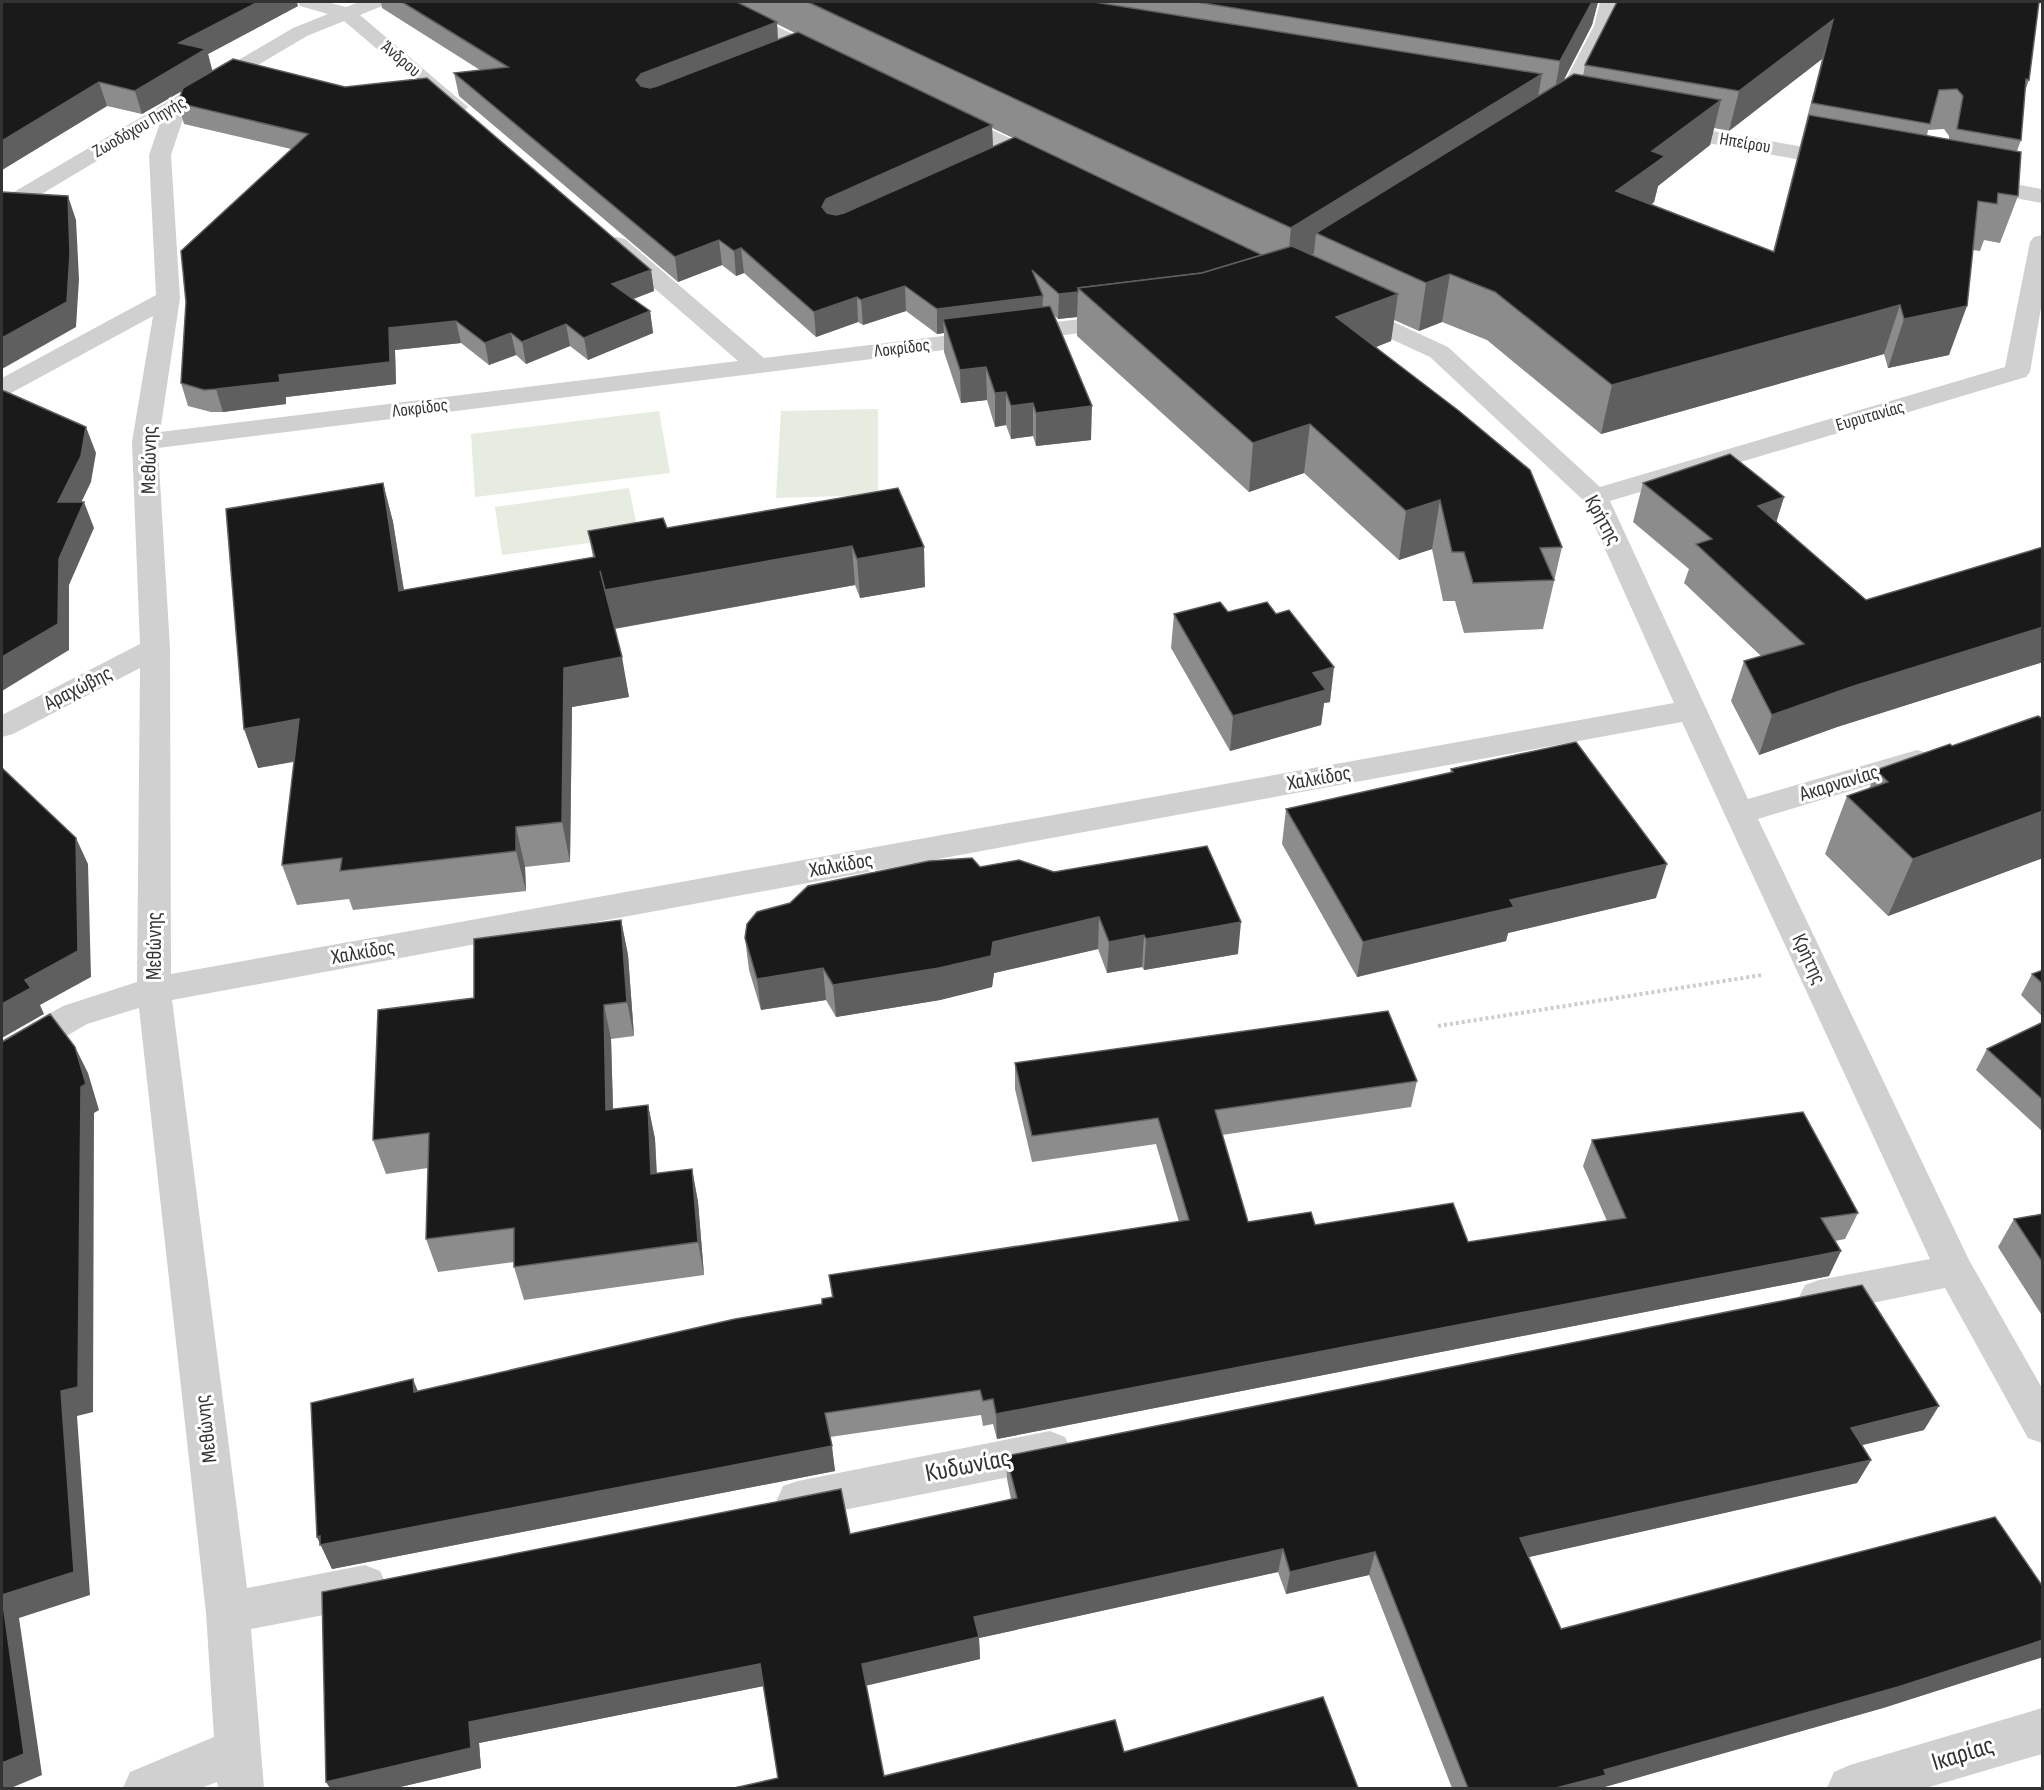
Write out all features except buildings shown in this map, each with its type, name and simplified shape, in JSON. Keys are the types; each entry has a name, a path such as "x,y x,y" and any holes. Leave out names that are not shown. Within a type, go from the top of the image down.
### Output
{"street":[{"name":"Άνδρου","path":"308,2 346,13 471,119"},
{"name":"Ζωοδόχου Πηγής","path":"2,208 300,32 375,2"},
{"path":"712,2 844,66"},
{"path":"1561,110 1604,26 1610,2"},
{"path":"779,53 801,45"},
{"name":"Μεθώνης","path":"178,104 160,155 168,298 145,442 155,648 154,990 228,1613 240,1769"},
{"path":"930,108 1058,170"},
{"path":"1539,114 1561,110 1584,114"},
{"name":"Ηπείρου","path":"1641,124 1860,164"},
{"path":"995,159 1016,149"},
{"path":"1952,180 2043,196"},
{"path":"597,227 759,366"},
{"name":"Ευρυτανίας","path":"1595,497 2017,372 2043,242"},
{"path":"2,388 168,298"},
{"name":"Κρήτης","path":"1331,302 1439,352 1595,497 1739,813 1955,1270 2043,1425"},
{"name":"Λοκρίδος","path":"145,442 1141,318"},
{"name":"Αραχώβης","path":"2,727 155,648"},
{"name":"Χαλκίδος","path":"2,1056 75,1015 154,990 1693,710"},
{"name":"Ακαρνανίας","path":"1739,813 1941,753"},
{"path":"1779,1305 1955,1270"},
{"name":"Κυδωνίας","path":"757,1508 1086,1443"},
{"path":"228,1613 404,1578"},
{"name":"Ικαρίας","path":"1850,1788 2043,1731"},
{"path":"146,1788 240,1769"}],"path":[{"path":"1438,1026 1813,968"}],"shaded area":[{"path":"878,409 878,495 776,498 781,411"},
{"path":"659,411 670,473 475,497 471,434"},
{"path":"629,488 639,536 502,555 495,507"}]}
